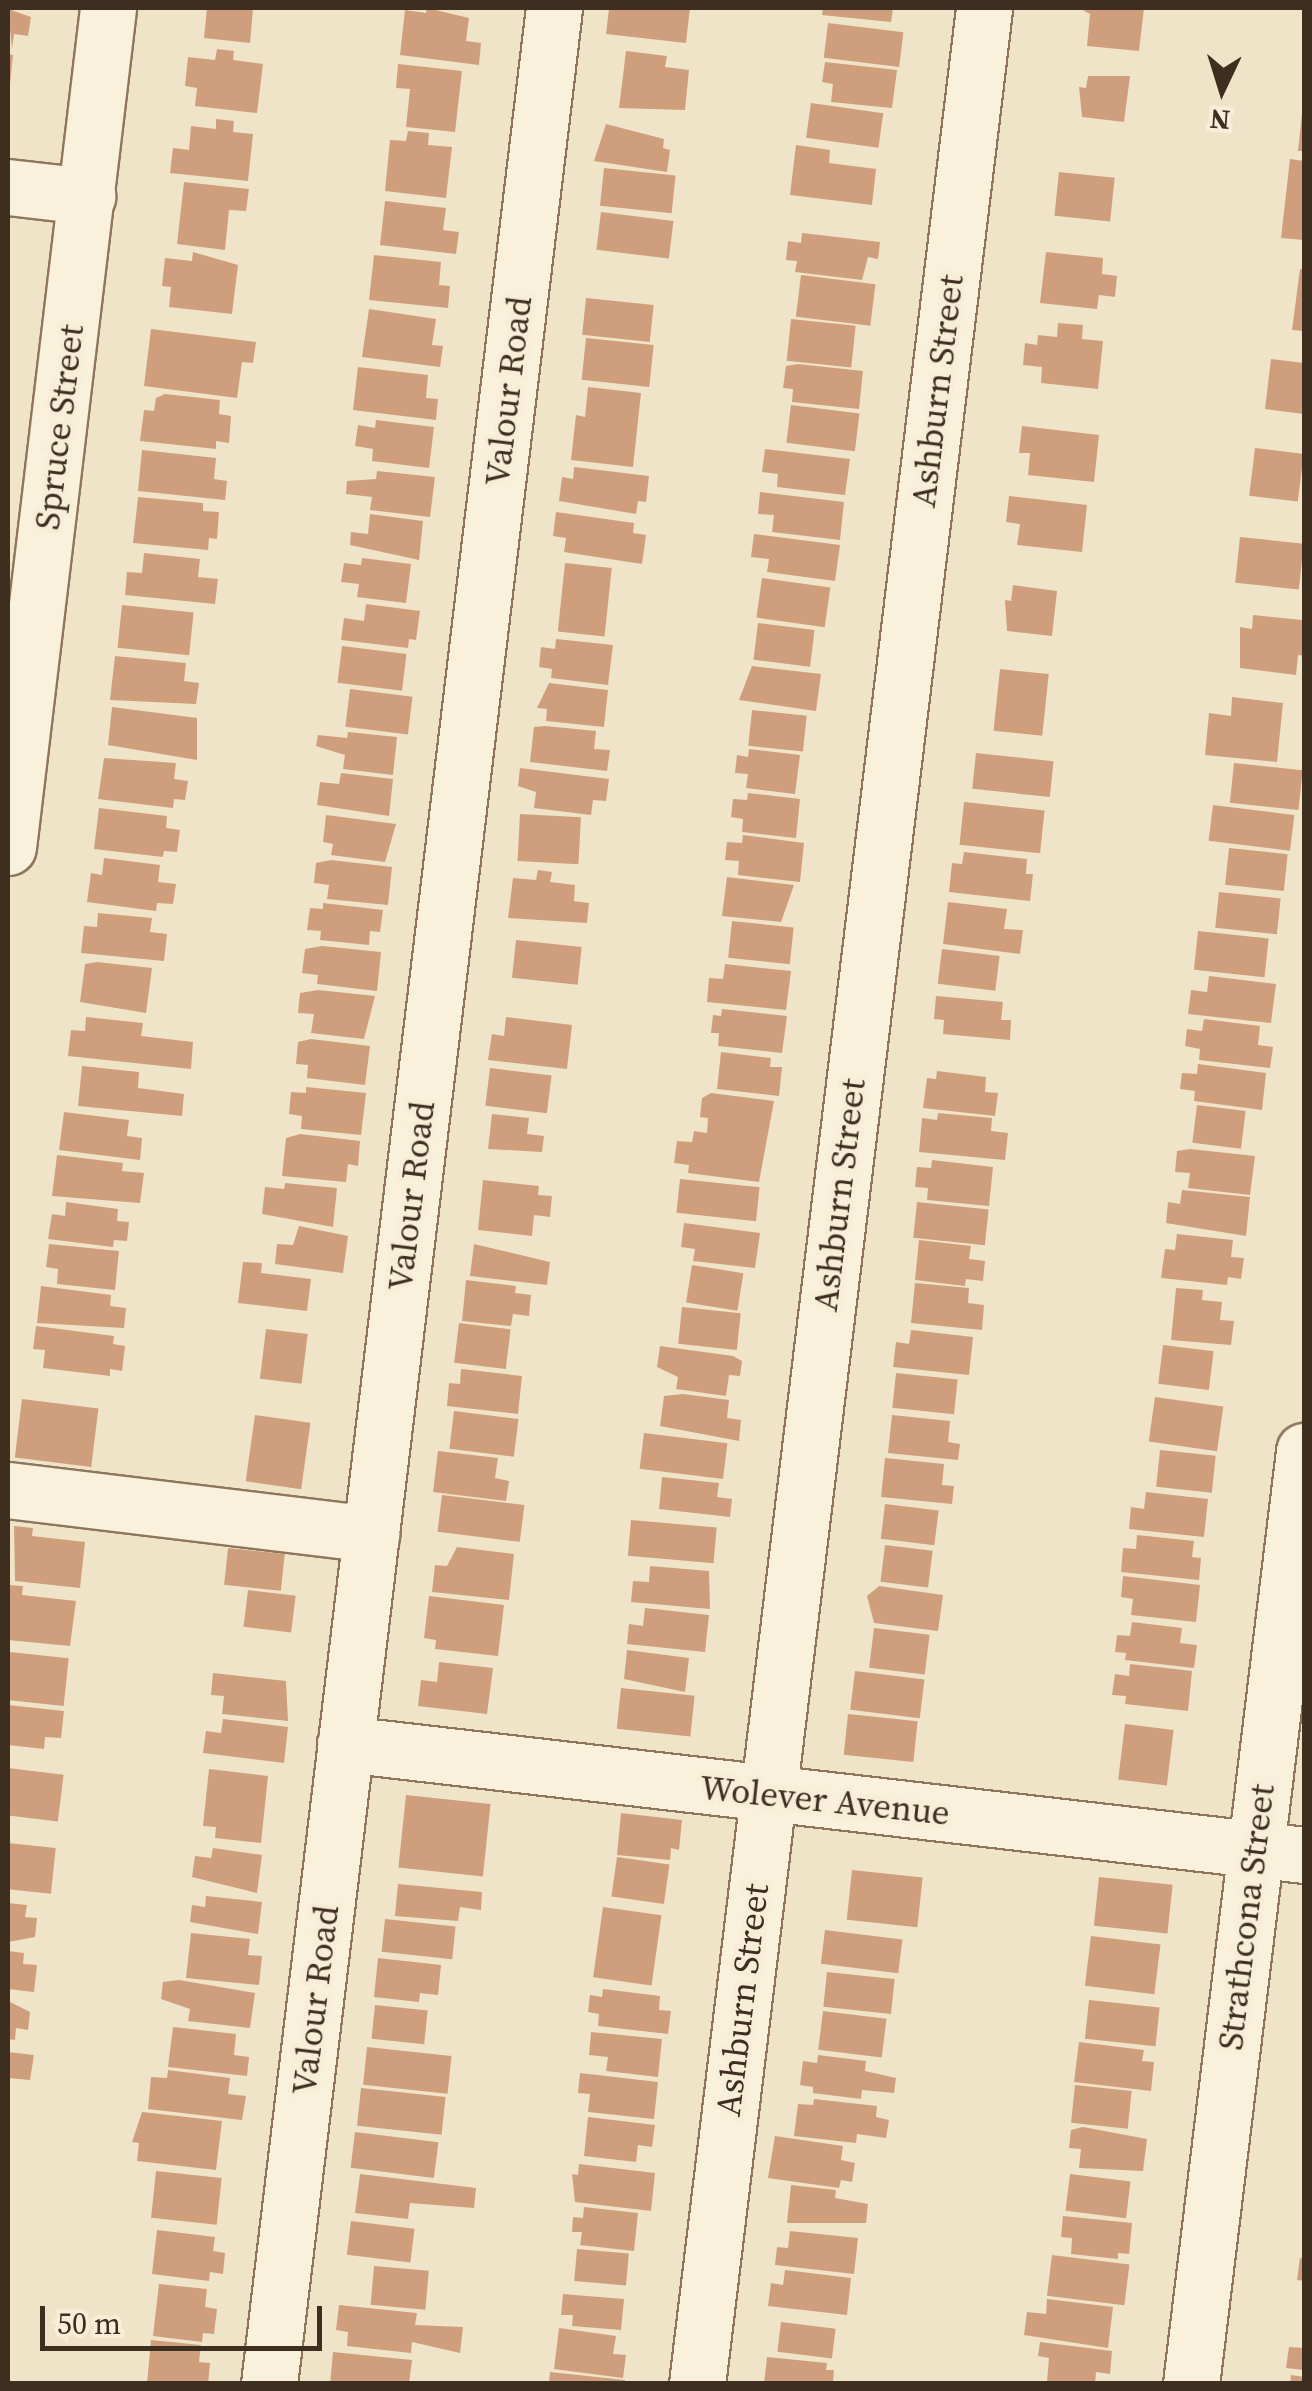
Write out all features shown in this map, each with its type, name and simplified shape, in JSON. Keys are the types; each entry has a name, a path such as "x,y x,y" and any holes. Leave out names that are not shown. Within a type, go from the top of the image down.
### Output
{"street":[{"name":"Spruce Street","path":"8,847 19,651 87,196 108,8"},
{"name":"Valour Road","path":"269,2384 554,8"},
{"name":"Ashburn Street","path":"697,2384 984,8"},
{"path":"8,187 87,196"},
{"name":"Strathcona Street","path":"1191,2384 1279,1852 1304,1450"},
{"path":"8,1490 371,1534"},
{"name":"Wolever Avenue","path":"345,1744 1279,1852"}],"building":[{"path":"207,8 253,8 250,43 204,38"},
{"path":"427,8 469,18 466,41 481,43 479,65 400,55 405,10 426,13"},
{"path":"690,8 686,43 606,34 609,9"},
{"path":"823,8 893,8 891,22 822,15"},
{"path":"1079,8 1144,8 1139,51 1087,46 1090,14"},
{"path":"8,9 31,17 28,36 14,34 12,49"},
{"path":"828,23 903,32 899,67 824,58"},
{"path":"217,49 234,51 233,60 263,64 257,113 195,106 197,88 185,86 188,57 215,60"},
{"path":"626,51 667,56 665,67 689,70 685,110 619,108"},
{"path":"8,54 13,55 10,84 8,84"},
{"path":"825,62 897,70 892,108 831,102 833,84 822,82"},
{"path":"398,64 462,71 455,132 406,127 410,89 396,88"},
{"path":"1088,76 1130,76 1124,122 1082,117 1079,87 1086,88"},
{"path":"811,103 883,113 878,148 806,138"},
{"path":"1302,113 1304,151 1298,151"},
{"path":"216,119 234,121 233,132 253,134 248,181 170,173 173,148 189,150 191,126 216,129"},
{"path":"606,124 664,139 663,148 670,150 667,172 594,161"},
{"path":"408,131 429,133 428,145 452,147 446,198 385,191 390,140 406,141"},
{"path":"796,145 830,150 829,163 876,169 872,205 790,195"},
{"path":"1290,159 1304,161 1304,240 1281,238"},
{"path":"604,168 676,176 672,213 600,206"},
{"path":"1059,172 1115,178 1110,222 1054,216"},
{"path":"184,182 249,189 246,211 229,210 225,250 177,244"},
{"path":"385,201 446,208 443,230 459,232 456,254 380,245"},
{"path":"601,212 673,221 669,259 596,250"},
{"path":"802,233 880,242 878,259 868,257 862,280 795,272 797,261 786,260 788,241 801,243"},
{"path":"193,252 238,265 232,314 169,307 171,287 162,286 165,258 192,261"},
{"path":"1046,252 1103,258 1102,274 1117,276 1115,297 1099,295 1097,309 1040,303"},
{"path":"374,255 441,262 439,285 450,286 448,308 369,300"},
{"path":"1300,269 1304,269 1304,331 1292,330"},
{"path":"801,275 875,284 870,326 796,317"},
{"path":"586,298 654,305 650,342 582,335"},
{"path":"369,309 436,319 432,345 443,346 440,367 362,357"},
{"path":"791,319 856,326 851,368 787,361"},
{"path":"1058,323 1083,325 1082,339 1103,341 1098,389 1041,383 1042,367 1023,365 1025,343 1037,345 1038,335 1057,337"},
{"path":"151,329 256,342 253,363 242,362 237,398 144,386"},
{"path":"586,338 654,345 649,387 582,380"},
{"path":"1271,359 1304,363 1304,414 1265,409"},
{"path":"786,366 863,371 859,409 792,402 793,389 783,388"},
{"path":"358,367 428,375 426,398 438,399 436,420 353,410"},
{"path":"588,387 641,393 633,467 571,460 576,415 585,417"},
{"path":"165,394 220,400 219,414 231,416 229,443 216,441 216,449 140,441 144,410 154,411 156,398"},
{"path":"791,405 859,413 855,451 786,443"},
{"path":"376,420 434,427 429,468 372,461 373,449 355,446 358,425 375,428"},
{"path":"1022,426 1099,435 1094,482 1028,475 1030,453 1019,453"},
{"path":"1255,448 1304,454 1298,502 1249,496"},
{"path":"765,449 850,459 845,495 777,487 778,474 762,472"},
{"path":"142,450 216,458 214,479 227,481 225,500 138,491"},
{"path":"574,467 649,476 646,502 638,501 636,514 559,501 562,477 573,479"},
{"path":"377,471 435,477 430,517 370,510 372,497 346,494 347,481 376,479"},
{"path":"760,492 844,502 840,540 772,532 774,515 758,514"},
{"path":"1009,496 1087,505 1082,552 1017,545 1020,524 1006,522"},
{"path":"138,497 203,503 203,511 219,512 217,539 209,538 208,550 133,543"},
{"path":"556,512 634,523 633,533 646,535 642,564 564,552 566,538 553,536"},
{"path":"370,514 423,521 419,560 350,545 351,532 368,534"},
{"path":"754,534 840,545 835,581 767,572 769,559 751,557"},
{"path":"1240,537 1304,544 1299,589 1235,583"},
{"path":"144,553 200,559 198,577 218,579 215,604 125,595 127,572 142,573"},
{"path":"362,558 411,564 406,603 357,597 359,584 341,582 344,563 361,565"},
{"path":"565,563 612,568 605,637 558,632"},
{"path":"762,578 830,588 825,627 756,618"},
{"path":"1013,585 1057,591 1052,636 1007,631 1005,600 1011,601"},
{"path":"366,604 420,611 416,640 409,639 408,648 341,640 344,618 364,621"},
{"path":"122,605 194,613 189,655 118,648"},
{"path":"1253,615 1302,620 1304,656 1298,655 1296,675 1240,668 1240,627 1252,629"},
{"path":"758,623 815,630 810,667 753,660"},
{"path":"556,639 613,645 608,685 551,678 552,669 539,667 541,647 555,649"},
{"path":"342,646 407,654 402,691 337,683"},
{"path":"115,656 186,663 184,681 199,683 196,704 110,700"},
{"path":"752,666 821,674 816,711 739,700"},
{"path":"1000,669 1049,674 1042,736 994,731"},
{"path":"549,683 608,690 604,727 546,721 547,709 537,708"},
{"path":"350,689 413,697 408,734 345,727"},
{"path":"1232,697 1283,703 1277,762 1205,755 1209,713 1231,716"},
{"path":"112,707 197,718 197,760 108,745"},
{"path":"752,710 807,716 803,752 748,746"},
{"path":"534,727 596,731 594,749 610,750 607,771 530,762"},
{"path":"348,732 397,737 393,775 343,769 345,755 316,746 318,735 347,738"},
{"path":"749,749 800,755 795,794 746,788 748,774 735,773 737,755 748,757"},
{"path":"976,753 1054,761 1050,797 972,789"},
{"path":"104,758 176,763 174,779 188,781 185,800 174,799 173,808 98,799"},
{"path":"1234,763 1303,770 1298,810 1230,803"},
{"path":"520,768 609,779 606,801 593,800 591,815 534,808 536,792 518,786"},
{"path":"341,773 393,779 389,816 317,805 320,782 339,784"},
{"path":"748,793 800,799 796,838 742,832 743,819 731,817 733,799 747,800"},
{"path":"964,802 1045,810 1040,853 960,845"},
{"path":"1213,805 1294,815 1290,851 1209,841"},
{"path":"99,808 167,816 166,828 180,830 177,852 164,851 163,857 94,849"},
{"path":"520,814 581,817 578,864 518,861"},
{"path":"326,815 396,824 385,862 331,855 333,844 323,842"},
{"path":"743,835 804,843 800,882 738,875 739,861 725,860 727,842 742,843"},
{"path":"1229,848 1288,854 1284,891 1225,885"},
{"path":"964,852 1027,859 1026,874 1033,874 1030,901 949,892 952,863 962,864"},
{"path":"104,858 160,865 158,882 176,884 173,904 157,903 156,911 87,902 91,873 102,875"},
{"path":"331,860 392,867 388,905 327,899 329,885 314,883 316,863"},
{"path":"538,870 552,872 550,882 575,885 574,901 589,903 587,923 508,918 513,878 536,880"},
{"path":"727,877 794,885 781,922 722,916"},
{"path":"1219,892 1281,898 1277,934 1215,928"},
{"path":"948,902 1007,909 1004,929 1023,930 1020,954 943,944"},
{"path":"323,903 383,910 380,932 370,931 369,945 320,940 321,931 307,930 310,908 323,909"},
{"path":"98,913 152,918 150,932 167,934 164,961 81,953 84,926 97,927"},
{"path":"732,921 794,927 790,964 728,958"},
{"path":"1198,931 1269,938 1265,977 1194,970"},
{"path":"516,940 582,947 578,985 512,978"},
{"path":"322,946 381,952 377,991 317,984 318,975 302,973 305,949"},
{"path":"942,949 1000,956 995,991 938,984"},
{"path":"85,964 152,968 146,1013 80,1002"},
{"path":"725,964 791,971 786,1010 707,1002 709,978 723,979"},
{"path":"1209,976 1276,984 1271,1023 1188,1014 1191,990 1207,992"},
{"path":"318,990 375,996 364,1039 311,1033 314,1014 298,1013 300,993"},
{"path":"936,996 1003,1002 1001,1020 1011,1020 1010,1040 943,1034 944,1020 934,1019"},
{"path":"722,1009 787,1016 782,1053 718,1046 719,1033 711,1033 713,1015 721,1016"},
{"path":"86,1017 143,1023 141,1036 193,1042 191,1069 68,1056 71,1030 85,1031"},
{"path":"506,1017 572,1025 567,1069 488,1060 492,1034 504,1036"},
{"path":"1204,1019 1260,1026 1258,1045 1273,1047 1270,1068 1199,1060 1200,1049 1185,1046 1187,1029 1202,1031"},
{"path":"311,1039 370,1046 365,1085 307,1078 308,1065 296,1064 298,1042"},
{"path":"721,1052 771,1058 770,1067 782,1067 779,1096 717,1089"},
{"path":"1198,1064 1266,1073 1262,1110 1194,1101 1195,1091 1180,1089 1182,1073 1197,1074"},
{"path":"82,1066 139,1072 138,1088 184,1094 182,1116 78,1106"},
{"path":"490,1068 552,1076 547,1113 485,1106"},
{"path":"937,1071 986,1077 985,1092 998,1093 995,1116 923,1108 927,1078 936,1079"},
{"path":"306,1087 366,1093 361,1135 301,1129 302,1116 289,1114 291,1092 306,1093"},
{"path":"711,1093 774,1101 759,1182 688,1173 689,1165 674,1163 677,1141 692,1142 694,1131 707,1133 708,1118 700,1117 702,1098"},
{"path":"1197,1105 1246,1111 1241,1149 1192,1143"},
{"path":"64,1112 129,1120 127,1136 142,1138 140,1160 59,1150"},
{"path":"938,1113 992,1118 991,1131 1008,1133 1005,1160 919,1152 922,1118 937,1120"},
{"path":"492,1114 529,1118 527,1134 544,1136 542,1152 488,1149"},
{"path":"300,1134 360,1141 358,1166 348,1164 346,1182 282,1176 286,1138"},
{"path":"1177,1151 1255,1156 1250,1195 1188,1188 1190,1173 1175,1172"},
{"path":"57,1155 123,1163 122,1171 144,1173 140,1203 52,1196"},
{"path":"932,1160 993,1167 989,1206 927,1200 928,1188 915,1187 917,1167 931,1168"},
{"path":"680,1179 760,1187 756,1221 676,1213"},
{"path":"483,1180 539,1186 538,1195 552,1196 550,1217 534,1215 532,1236 478,1230"},
{"path":"285,1183 337,1188 333,1227 262,1214 265,1187 284,1189"},
{"path":"1182,1190 1250,1197 1246,1236 1166,1223 1168,1202 1180,1204"},
{"path":"66,1202 118,1209 117,1221 129,1222 127,1241 114,1240 113,1247 48,1239 52,1214 65,1216"},
{"path":"917,1202 989,1210 985,1245 913,1238"},
{"path":"684,1223 760,1233 755,1268 693,1261 695,1249 681,1247"},
{"path":"299,1226 348,1236 343,1273 275,1264 277,1244 293,1245"},
{"path":"1177,1234 1233,1240 1231,1257 1244,1258 1241,1279 1228,1277 1227,1285 1161,1278 1165,1249 1175,1250"},
{"path":"919,1240 971,1246 969,1259 985,1261 983,1281 966,1279 965,1286 915,1280"},
{"path":"49,1244 119,1251 115,1290 57,1284 58,1269 46,1267"},
{"path":"474,1244 550,1262 547,1285 470,1276"},
{"path":"243,1262 262,1263 261,1273 311,1279 307,1311 238,1303"},
{"path":"692,1265 743,1273 737,1311 686,1303"},
{"path":"466,1280 516,1286 515,1293 531,1295 529,1316 513,1314 511,1326 462,1321"},
{"path":"915,1283 969,1288 968,1303 984,1305 982,1330 911,1323"},
{"path":"41,1286 111,1295 110,1306 126,1308 124,1328 37,1323"},
{"path":"1176,1288 1203,1290 1202,1300 1222,1302 1220,1320 1234,1321 1231,1345 1171,1340"},
{"path":"682,1307 741,1313 737,1350 678,1344"},
{"path":"459,1323 511,1329 506,1369 454,1363"},
{"path":"36,1326 114,1336 113,1344 125,1346 122,1371 110,1369 110,1376 43,1368 45,1350 33,1349"},
{"path":"266,1329 308,1334 302,1384 260,1379"},
{"path":"911,1330 973,1337 969,1375 893,1367 896,1342 909,1344"},
{"path":"1163,1345 1214,1351 1209,1390 1158,1384"},
{"path":"660,1346 733,1356 742,1361 740,1376 729,1375 726,1396 676,1389 678,1377 657,1367"},
{"path":"461,1369 522,1376 518,1414 447,1406 449,1383 460,1384"},
{"path":"896,1373 958,1379 954,1414 892,1408"},
{"path":"683,1394 729,1400 727,1418 741,1420 739,1441 660,1426 664,1396"},
{"path":"1155,1397 1223,1407 1217,1451 1149,1442"},
{"path":"22,1399 98,1408 91,1467 15,1458"},
{"path":"454,1411 519,1419 514,1457 449,1449"},
{"path":"255,1415 310,1423 301,1489 246,1481"},
{"path":"892,1415 950,1421 948,1442 960,1444 958,1460 888,1453"},
{"path":"644,1433 727,1443 723,1479 640,1469"},
{"path":"1160,1450 1216,1456 1212,1493 1156,1487"},
{"path":"438,1451 498,1458 495,1478 509,1481 506,1501 433,1492"},
{"path":"885,1458 944,1464 942,1485 954,1486 952,1504 881,1497"},
{"path":"662,1477 719,1483 717,1497 732,1499 730,1517 659,1509"},
{"path":"1146,1492 1208,1499 1204,1537 1129,1529 1131,1507 1144,1509"},
{"path":"442,1495 524,1505 520,1542 437,1532"},
{"path":"885,1504 939,1511 934,1545 881,1539"},
{"path":"631,1520 717,1527 714,1563 628,1556"},
{"path":"14,1526 33,1528 32,1536 85,1542 80,1588 15,1581"},
{"path":"1137,1535 1194,1541 1192,1557 1201,1558 1199,1580 1121,1572 1123,1548 1136,1549"},
{"path":"885,1545 933,1551 928,1588 880,1582"},
{"path":"457,1547 514,1554 509,1600 432,1592 435,1565 447,1566"},
{"path":"228,1548 285,1554 281,1591 224,1585"},
{"path":"650,1566 709,1571 710,1609 631,1602 633,1581 649,1582"},
{"path":"1123,1576 1200,1585 1196,1622 1131,1615 1133,1599 1121,1597"},
{"path":"8,1585 23,1586 22,1595 76,1601 70,1646 8,1640"},
{"path":"879,1586 943,1595 938,1631 874,1623 867,1596"},
{"path":"248,1590 296,1596 291,1633 243,1627"},
{"path":"429,1596 504,1605 498,1656 435,1649 436,1640 424,1638"},
{"path":"645,1608 709,1615 705,1652 627,1644 629,1624 643,1626"},
{"path":"1132,1622 1182,1628 1180,1643 1197,1645 1194,1668 1125,1660 1126,1653 1115,1652 1117,1635 1130,1636"},
{"path":"874,1628 930,1635 925,1675 869,1668"},
{"path":"627,1650 689,1658 685,1692 624,1679"},
{"path":"10,1652 69,1658 64,1706 8,1700"},
{"path":"439,1662 493,1668 487,1714 418,1706 421,1680 437,1682"},
{"path":"1130,1664 1192,1671 1188,1711 1125,1704 1126,1696 1112,1695 1115,1674 1129,1676"},
{"path":"855,1671 924,1680 920,1718 850,1710"},
{"path":"213,1673 286,1681 288,1721 222,1714 224,1696 211,1695"},
{"path":"621,1688 695,1696 690,1737 617,1729"},
{"path":"8,1705 64,1711 61,1738 45,1737 44,1749 8,1745"},
{"path":"848,1714 918,1721 913,1762 844,1755"},
{"path":"223,1719 288,1727 284,1763 203,1753 206,1731 221,1733"},
{"path":"1125,1724 1174,1730 1167,1786 1118,1780"},
{"path":"8,1768 64,1775 58,1821 8,1815"},
{"path":"209,1769 268,1776 261,1843 215,1838 216,1827 203,1826"},
{"path":"406,1795 491,1804 483,1876 398,1868"},
{"path":"621,1813 682,1820 679,1850 671,1848 670,1860 617,1855"},
{"path":"8,1843 56,1848 51,1894 8,1889"},
{"path":"213,1848 262,1855 257,1893 192,1877 195,1856 211,1858"},
{"path":"617,1857 669,1864 664,1904 611,1897"},
{"path":"852,1870 923,1877 917,1927 847,1920"},
{"path":"1099,1877 1173,1885 1167,1933 1094,1926"},
{"path":"398,1884 482,1892 481,1910 460,1907 458,1921 395,1916"},
{"path":"206,1896 262,1902 258,1934 190,1922 192,1905 205,1907"},
{"path":"8,1903 27,1905 25,1917 37,1918 35,1937 8,1942"},
{"path":"603,1907 661,1915 652,1986 593,1977"},
{"path":"385,1919 456,1926 452,1959 382,1952"},
{"path":"825,1930 902,1940 898,1973 821,1964"},
{"path":"191,1933 250,1939 248,1955 262,1956 259,1985 186,1978"},
{"path":"1091,1936 1160,1945 1154,1994 1085,1986"},
{"path":"8,1951 24,1953 23,1964 37,1965 34,1992 8,1989"},
{"path":"378,1958 441,1965 438,1995 420,1993 419,2002 374,1997"},
{"path":"827,1972 895,1979 891,2014 823,2007"},
{"path":"179,1980 255,1993 250,2028 188,2021 190,2009 161,1999 163,1982"},
{"path":"603,1989 660,1996 659,2010 671,2011 668,2034 598,2026 599,2014 588,2012 590,1995 602,1997"},
{"path":"1089,2000 1160,2007 1156,2046 1085,2039"},
{"path":"8,2001 30,2012 28,2030 16,2028 15,2040 8,2039"},
{"path":"375,2005 428,2011 424,2044 371,2039"},
{"path":"823,2011 887,2019 882,2058 818,2050"},
{"path":"173,2027 236,2034 234,2055 249,2057 247,2076 168,2067"},
{"path":"591,2032 662,2039 658,2077 606,2071 608,2057 589,2055"},
{"path":"1079,2042 1144,2050 1142,2061 1154,2062 1151,2091 1074,2082"},
{"path":"367,2047 452,2056 448,2094 363,2085"},
{"path":"8,2052 34,2055 30,2080 8,2078"},
{"path":"818,2055 866,2061 865,2071 896,2078 894,2093 862,2090 861,2099 813,2093 813,2087 800,2085 803,2061 817,2063"},
{"path":"168,2070 230,2078 228,2094 246,2096 242,2120 148,2109 151,2077 167,2078"},
{"path":"580,2073 658,2082 654,2119 588,2112 590,2094 578,2093"},
{"path":"1075,2085 1132,2091 1128,2129 1071,2123"},
{"path":"361,2088 446,2097 442,2135 357,2126"},
{"path":"814,2099 877,2106 876,2117 889,2120 886,2138 857,2134 856,2143 794,2136 798,2104 813,2105"},
{"path":"142,2112 222,2121 216,2170 137,2161 139,2143 132,2142"},
{"path":"588,2117 655,2125 652,2147 638,2145 636,2162 584,2156"},
{"path":"1083,2127 1147,2139 1143,2171 1079,2168 1081,2149 1069,2148 1071,2130"},
{"path":"355,2132 438,2142 434,2178 351,2168"},
{"path":"775,2136 843,2146 841,2160 855,2163 852,2182 841,2180 839,2188 768,2178"},
{"path":"579,2164 655,2173 651,2211 575,2202 572,2174 578,2175"},
{"path":"156,2171 222,2178 217,2225 151,2218"},
{"path":"360,2174 476,2188 474,2208 410,2203 408,2219 355,2213"},
{"path":"1070,2174 1131,2181 1126,2218 1065,2211"},
{"path":"791,2185 836,2190 835,2198 868,2204 866,2223 787,2223"},
{"path":"584,2207 638,2213 634,2251 580,2245 582,2232 572,2232 573,2217 583,2218"},
{"path":"1063,2216 1132,2223 1129,2254 1118,2253 1118,2259 1071,2254 1072,2238 1061,2237"},
{"path":"351,2221 415,2229 410,2263 347,2255"},
{"path":"157,2230 215,2237 213,2251 225,2253 223,2274 210,2272 209,2281 152,2274"},
{"path":"790,2231 858,2238 854,2274 775,2265 777,2247 788,2248"},
{"path":"577,2249 629,2254 626,2285 574,2281"},
{"path":"1052,2255 1129,2265 1124,2305 1047,2296"},
{"path":"1300,2258 1304,2259 1304,2281 1297,2280"},
{"path":"374,2266 429,2271 425,2310 371,2305"},
{"path":"785,2270 851,2278 847,2315 768,2306 771,2283 783,2285"},
{"path":"159,2284 207,2289 205,2307 217,2309 214,2334 203,2333 202,2342 153,2336"},
{"path":"563,2294 624,2299 621,2330 572,2326 573,2315 561,2315"},
{"path":"1047,2299 1113,2307 1108,2348 1024,2335 1027,2312 1046,2314"},
{"path":"339,2305 417,2313 415,2325 463,2327 460,2353 412,2342 411,2353 347,2346 348,2332 336,2330"},
{"path":"781,2322 836,2329 832,2358 777,2352"},
{"path":"559,2328 616,2336 613,2354 626,2355 623,2378 554,2369"},
{"path":"151,2340 201,2345 199,2362 210,2363 208,2384 147,2384"},
{"path":"1040,2342 1112,2351 1110,2374 1096,2372 1095,2384 1047,2382 1049,2358 1038,2356"},
{"path":"1289,2347 1304,2348 1304,2370 1286,2368"},
{"path":"333,2352 412,2360 409,2384 330,2384"},
{"path":"767,2357 827,2363 826,2370 834,2370 833,2382 764,2384"},
{"path":"550,2372 625,2380 625,2384 549,2384"},
{"path":"1291,2375 1304,2377 1304,2384 1290,2384"}]}
